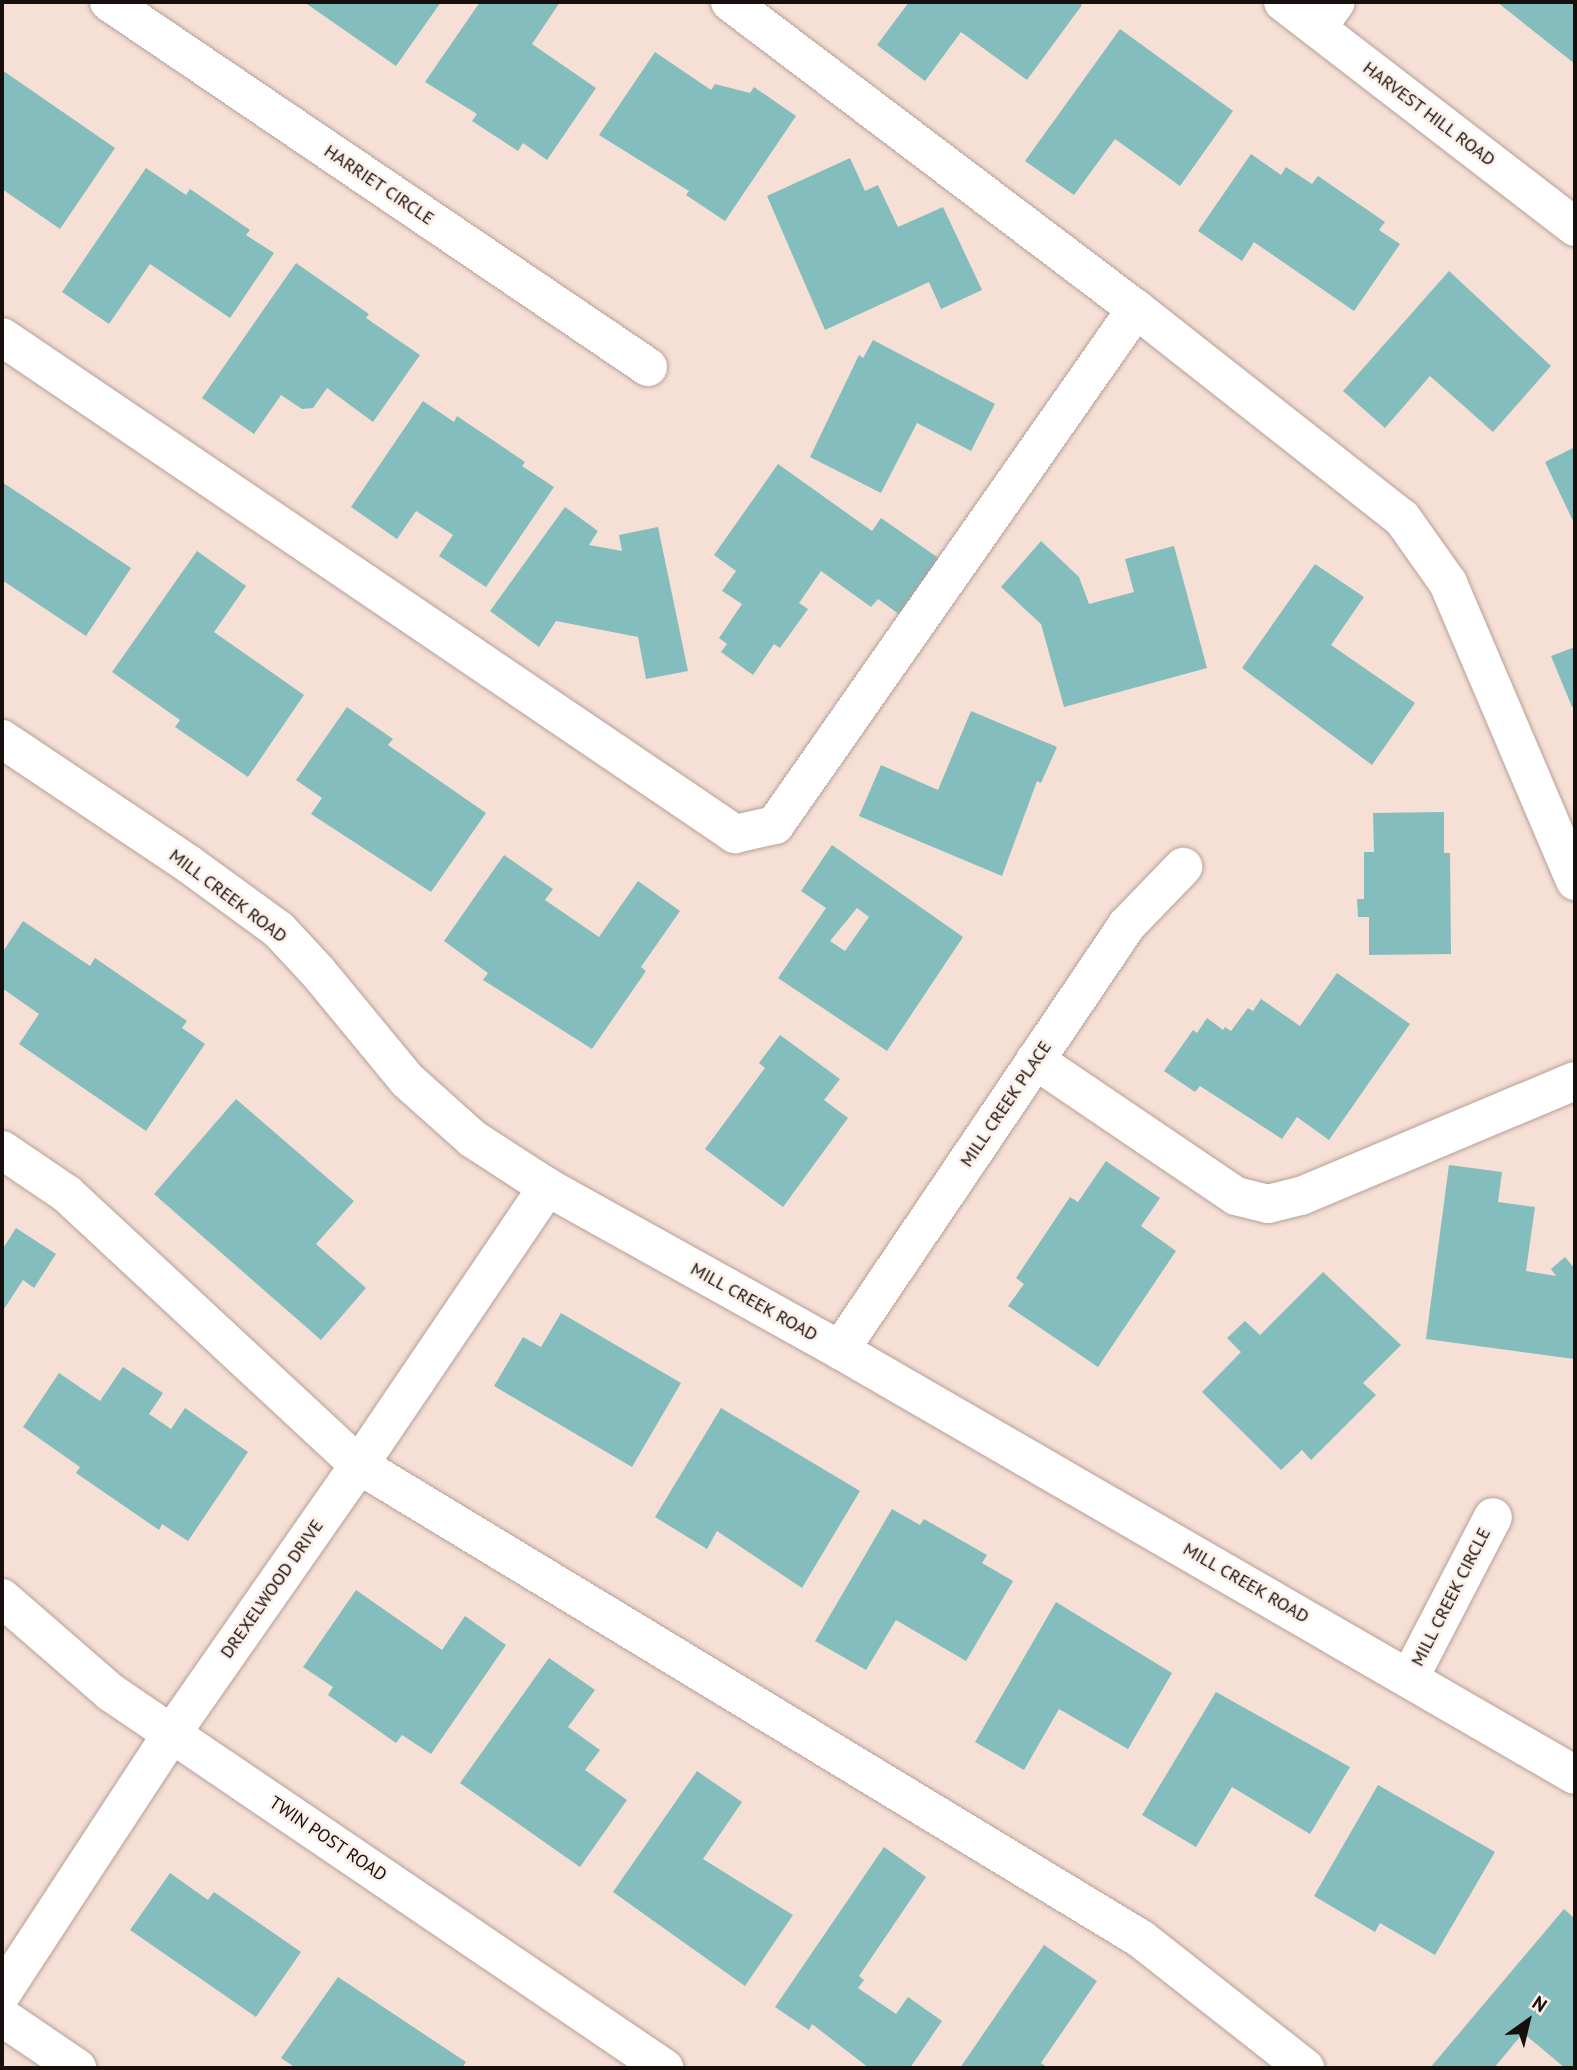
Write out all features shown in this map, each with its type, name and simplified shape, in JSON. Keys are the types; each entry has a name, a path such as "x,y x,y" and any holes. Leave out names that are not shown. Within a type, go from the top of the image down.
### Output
{"street":[{"name":"HARRIET CIRCLE","path":"109,2 648,367"},
{"path":"730,2 1136,309 1402,518 1448,583 1575,881"},
{"name":"HARVEST HILL ROAD","path":"1283,2 1326,15 1575,227"},
{"path":"2,338 735,834 775,825 1136,309"},
{"name":"MILL CREEK ROAD","path":"2,739 190,865 279,930 318,972 407,1080 473,1139 547,1187 839,1350 1410,1677 1575,1775"},
{"name":"MILL CREEK PLACE","path":"839,1350 1127,925 1183,867"},
{"path":"1035,1060 1236,1196 1268,1204 1301,1196 1575,1081"},
{"path":"2,1150 67,1194 359,1465 1141,1939 1305,2068"},
{"name":"DREXELWOOD DRIVE","path":"2,1993 172,1733 359,1465 547,1187"},
{"name":"MILL CREEK CIRCLE","path":"1410,1677 1493,1517"},
{"name":"TWIN POST ROAD","path":"2,1598 110,1692 664,2068"},
{"path":"2,2017 77,2068"}],"building":[{"path":"304,2 441,2 396,66"},
{"path":"480,2 560,2 532,44 596,88 547,160 523,143 518,151 472,121 477,114 425,82"},
{"path":"909,2 1078,2 1082,5 1027,80 961,32 925,81 877,45"},
{"path":"1497,2 1575,2 1575,64"},
{"path":"1120,29 1233,111 1180,186 1115,139 1074,195 1025,161"},
{"path":"655,52 711,90 715,84 750,93 754,87 796,116 725,221 686,195 689,191 599,135"},
{"path":"2,70 115,148 60,229 2,189"},
{"path":"1251,154 1281,175 1286,167 1312,184 1318,176 1385,222 1379,230 1400,244 1354,311 1254,242 1242,261 1198,231"},
{"path":"850,158 865,191 878,185 898,227 943,207 982,290 941,309 929,282 825,330 767,196"},
{"path":"146,168 186,195 190,189 250,230 246,235 274,253 230,318 150,264 109,324 62,292"},
{"path":"296,263 369,314 366,318 420,355 373,422 327,388 313,408 302,409 281,395 254,434 202,398"},
{"path":"1449,271 1551,366 1493,432 1430,376 1385,428 1343,391"},
{"path":"873,340 995,404 971,451 917,423 881,493 810,457 859,355 863,358"},
{"path":"423,401 454,422 457,416 525,462 522,466 554,487 486,587 439,556 453,535 416,511 397,539 351,507"},
{"path":"1575,447 1575,525 1545,462"},
{"path":"778,464 872,531 881,518 947,564 907,620 878,599 871,607 821,571 799,603 808,609 780,648 774,644 753,675 721,652 727,644 719,638 742,604 722,591 736,571 714,555"},
{"path":"2,482 131,568 86,636 2,580"},
{"path":"565,507 598,531 589,545 622,551 619,535 658,527 688,671 646,679 638,637 556,621 539,647 490,611"},
{"path":"1041,541 1079,577 1089,604 1134,592 1125,559 1174,546 1207,668 1064,707 1041,624 1001,587"},
{"path":"197,551 246,586 214,632 304,695 248,777 175,727 180,720 112,672"},
{"path":"1315,564 1364,597 1331,645 1415,703 1372,765 1242,668"},
{"path":"1575,647 1575,706 1572,707 1551,656"},
{"path":"347,707 393,739 388,745 486,813 431,892 311,814 322,798 296,780"},
{"path":"971,711 1057,747 1041,783 1037,781 1002,876 859,816 881,765 938,790"},
{"path":"1444,812 1444,853 1450,853 1451,954 1369,955 1369,917 1358,917 1357,899 1364,899 1364,852 1374,852 1373,813"},
{"path":"832,845 963,937 887,1051 778,978 826,908 801,891","holes":["857,908 869,917 845,951 830,941"]},
{"path":"504,855 553,889 545,900 599,937 638,881 680,911 641,967 646,971 592,1049 483,980 488,973 444,941"},
{"path":"23,921 90,966 95,958 187,1021 182,1028 205,1044 146,1131 19,1044 39,1014 2,988 2,953"},
{"path":"1337,973 1410,1024 1329,1140 1297,1117 1282,1139 1200,1086 1195,1092 1164,1071 1193,1030 1197,1033 1207,1018 1223,1030 1225,1027 1231,1031 1248,1008 1253,1011 1261,999 1300,1026"},
{"path":"780,1035 840,1079 824,1100 848,1118 783,1207 705,1149 765,1068 759,1063"},
{"path":"236,1099 354,1201 316,1244 366,1288 321,1340 154,1194"},
{"path":"1106,1161 1160,1198 1141,1226 1176,1251 1098,1367 1008,1306 1024,1284 1016,1278 1070,1197 1078,1202"},
{"path":"1449,1165 1502,1172 1498,1202 1535,1207 1526,1271 1556,1276 1551,1269 1565,1257 1575,1269 1574,1359 1426,1339"},
{"path":"16,1228 56,1254 34,1288 23,1280 2,1312 2,1250"},
{"path":"1323,1272 1401,1345 1363,1383 1376,1395 1311,1460 1302,1450 1281,1470 1202,1392 1241,1352 1227,1338 1245,1321 1260,1335"},
{"path":"561,1313 681,1383 632,1467 494,1386 523,1337 541,1347"},
{"path":"123,1367 163,1393 149,1414 171,1429 185,1408 248,1452 188,1541 162,1524 159,1530 76,1473 80,1467 23,1427 59,1373 100,1401"},
{"path":"721,1408 860,1491 802,1588 717,1531 707,1549 655,1517"},
{"path":"892,1509 920,1525 924,1519 987,1555 982,1563 1013,1581 966,1661 896,1620 866,1670 815,1641"},
{"path":"356,1590 442,1650 465,1616 506,1645 431,1754 402,1735 396,1743 328,1695 333,1687 303,1667"},
{"path":"1056,1602 1172,1673 1128,1749 1059,1709 1024,1770 975,1742"},
{"path":"549,1658 595,1690 568,1727 600,1750 585,1770 627,1800 580,1867 460,1783"},
{"path":"1216,1692 1350,1767 1310,1834 1232,1787 1196,1847 1142,1815"},
{"path":"697,1771 742,1802 703,1859 793,1915 745,1986 613,1892"},
{"path":"1378,1785 1495,1852 1435,1955 1380,1923 1375,1932 1314,1896"},
{"path":"884,1847 926,1877 859,1976 864,1980 858,1988 896,2014 908,1997 942,2021 910,2068 869,2068 812,2024 809,2030 775,2007"},
{"path":"170,1873 208,1900 214,1892 301,1952 256,2017 130,1930"},
{"path":"1564,1909 1575,1919 1575,2068 1565,2068 1523,2033 1494,2068 1430,2068"},
{"path":"1044,1945 1097,1981 1041,2063 1048,2068 960,2068"},
{"path":"338,1977 466,2062 462,2068 296,2068 281,2058"}]}
